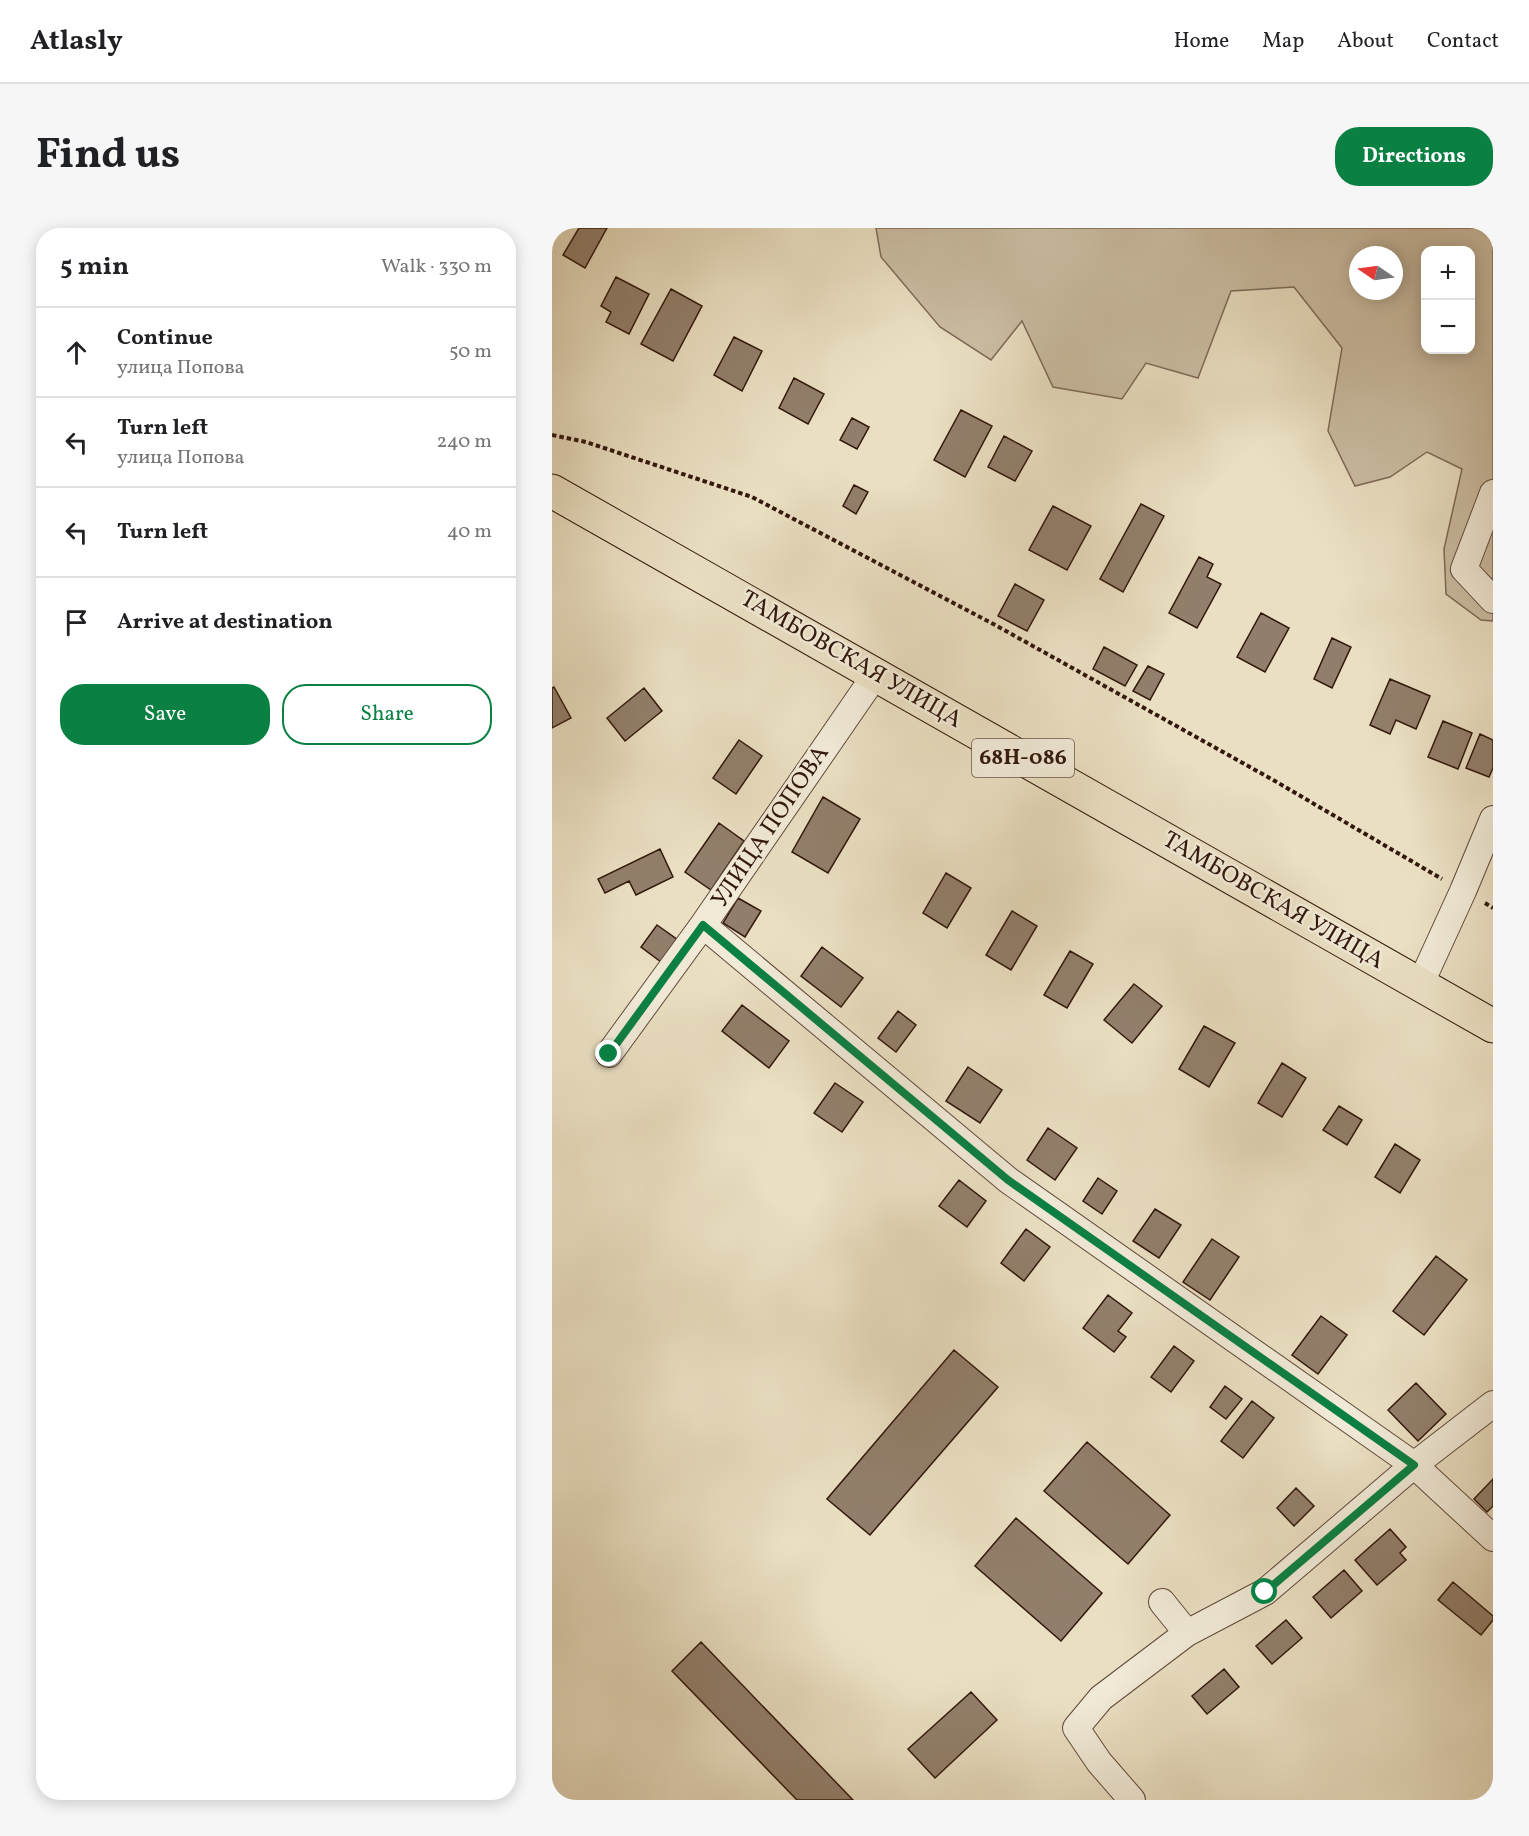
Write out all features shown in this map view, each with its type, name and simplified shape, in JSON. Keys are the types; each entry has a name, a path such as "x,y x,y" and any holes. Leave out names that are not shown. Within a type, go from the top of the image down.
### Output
{"main road":[{"name":"ТАМБОВСКАЯ УЛИЦА","path":"552,491 1493,1026"}],"street":[{"path":"1493,493 1464,569 1493,600"},
{"name":"УЛИЦА ПОПОВА","path":"876,674 703,925 1008,1180 1414,1465 1493,1538"},
{"path":"1420,985 1493,819"},
{"path":"609,1054 703,925"},
{"path":"1132,1800 1100,1762 1076,1728 1101,1698 1187,1633 1265,1592 1414,1465 1493,1404"},
{"path":"1162,1602 1187,1633"}],"path":[{"path":"552,435 586,442 752,497 1017,637 1275,781 1493,908"}],"shaded area":[{"path":"876,228 1493,228 1493,621 1481,620 1446,594 1444,549 1462,469 1427,452 1390,477 1355,486 1328,431 1342,348 1294,287 1231,291 1198,378 1146,363 1122,399 1053,387 1022,321 991,360 940,327 881,257"}],"building":[{"path":"579,228 607,228 585,268 563,255"},
{"path":"616,277 649,294 629,334 606,322 611,312 601,306"},
{"path":"671,289 702,306 673,361 641,344"},
{"path":"734,337 762,351 742,391 714,375"},
{"path":"794,378 824,394 808,424 779,408"},
{"path":"961,410 992,426 965,477 934,460"},
{"path":"852,418 869,427 857,449 840,440"},
{"path":"1004,436 1032,451 1015,481 988,467"},
{"path":"854,485 868,492 856,514 843,506"},
{"path":"1141,504 1164,516 1123,592 1100,579"},
{"path":"1053,506 1091,526 1067,570 1029,550"},
{"path":"1199,557 1213,564 1207,577 1221,584 1197,628 1169,613"},
{"path":"1015,584 1044,600 1027,631 998,616"},
{"path":"1261,613 1289,628 1265,672 1237,657"},
{"path":"1332,638 1351,647 1332,688 1314,679"},
{"path":"1104,647 1137,665 1125,686 1093,669"},
{"path":"1148,666 1164,674 1150,700 1133,691"},
{"path":"1390,679 1430,696 1416,729 1396,720 1390,734 1370,725"},
{"path":"554,687 571,718 552,728 552,688"},
{"path":"644,688 662,711 625,741 607,718"},
{"path":"1443,721 1472,733 1458,769 1428,757"},
{"path":"1480,734 1493,740 1493,768 1489,777 1466,768"},
{"path":"739,740 762,756 736,794 713,778"},
{"path":"823,797 860,819 828,873 792,852"},
{"path":"719,823 744,841 711,890 685,872"},
{"path":"660,849 673,877 636,895 629,881 605,893 598,879"},
{"path":"946,873 971,888 947,928 923,913"},
{"path":"738,898 761,911 745,937 723,923"},
{"path":"1012,911 1037,926 1011,970 986,955"},
{"path":"657,925 678,940 661,962 641,947"},
{"path":"822,947 863,978 841,1007 801,976"},
{"path":"1070,951 1093,964 1067,1008 1044,995"},
{"path":"1134,984 1162,1006 1132,1043 1104,1020"},
{"path":"742,1005 789,1041 769,1068 722,1031"},
{"path":"898,1011 916,1025 896,1052 878,1038"},
{"path":"1204,1026 1235,1043 1209,1087 1179,1069"},
{"path":"1282,1063 1306,1078 1282,1117 1258,1103"},
{"path":"968,1067 1002,1090 980,1123 946,1101"},
{"path":"835,1083 863,1102 842,1132 814,1113"},
{"path":"1339,1106 1362,1120 1347,1145 1323,1130"},
{"path":"1048,1128 1077,1148 1055,1180 1027,1160"},
{"path":"1395,1144 1420,1160 1400,1193 1375,1177"},
{"path":"1098,1178 1117,1191 1102,1214 1083,1201"},
{"path":"959,1180 986,1201 967,1227 939,1206"},
{"path":"1155,1209 1181,1225 1159,1258 1133,1241"},
{"path":"1026,1229 1050,1247 1024,1281 1001,1263"},
{"path":"1212,1239 1239,1257 1210,1300 1183,1282"},
{"path":"1436,1256 1467,1280 1424,1335 1393,1311"},
{"path":"1108,1295 1132,1313 1118,1331 1126,1337 1114,1352 1083,1328"},
{"path":"1321,1316 1347,1335 1318,1374 1292,1355"},
{"path":"1174,1346 1194,1361 1171,1392 1151,1377"},
{"path":"954,1350 998,1387 870,1535 827,1499"},
{"path":"1416,1383 1446,1414 1418,1441 1388,1410"},
{"path":"1225,1386 1242,1399 1226,1419 1210,1407"},
{"path":"1252,1401 1274,1418 1243,1458 1221,1441"},
{"path":"1087,1442 1170,1515 1128,1564 1044,1491"},
{"path":"1493,1479 1493,1506 1487,1512 1474,1499"},
{"path":"1296,1488 1314,1506 1294,1526 1277,1508"},
{"path":"1016,1518 1102,1593 1061,1641 975,1566"},
{"path":"1390,1529 1406,1547 1400,1553 1406,1560 1377,1585 1355,1560"},
{"path":"1344,1570 1362,1591 1331,1618 1313,1597"},
{"path":"1453,1582 1493,1616 1493,1620 1481,1635 1438,1600"},
{"path":"1286,1620 1302,1638 1272,1664 1256,1646"},
{"path":"701,1642 853,1800 797,1800 672,1671"},
{"path":"1224,1669 1239,1687 1207,1714 1192,1696"},
{"path":"971,1692 997,1720 935,1778 908,1749"}],"route":[{"path":"609,1054 703,925 1008,1180 1414,1465 1265,1592"}]}
